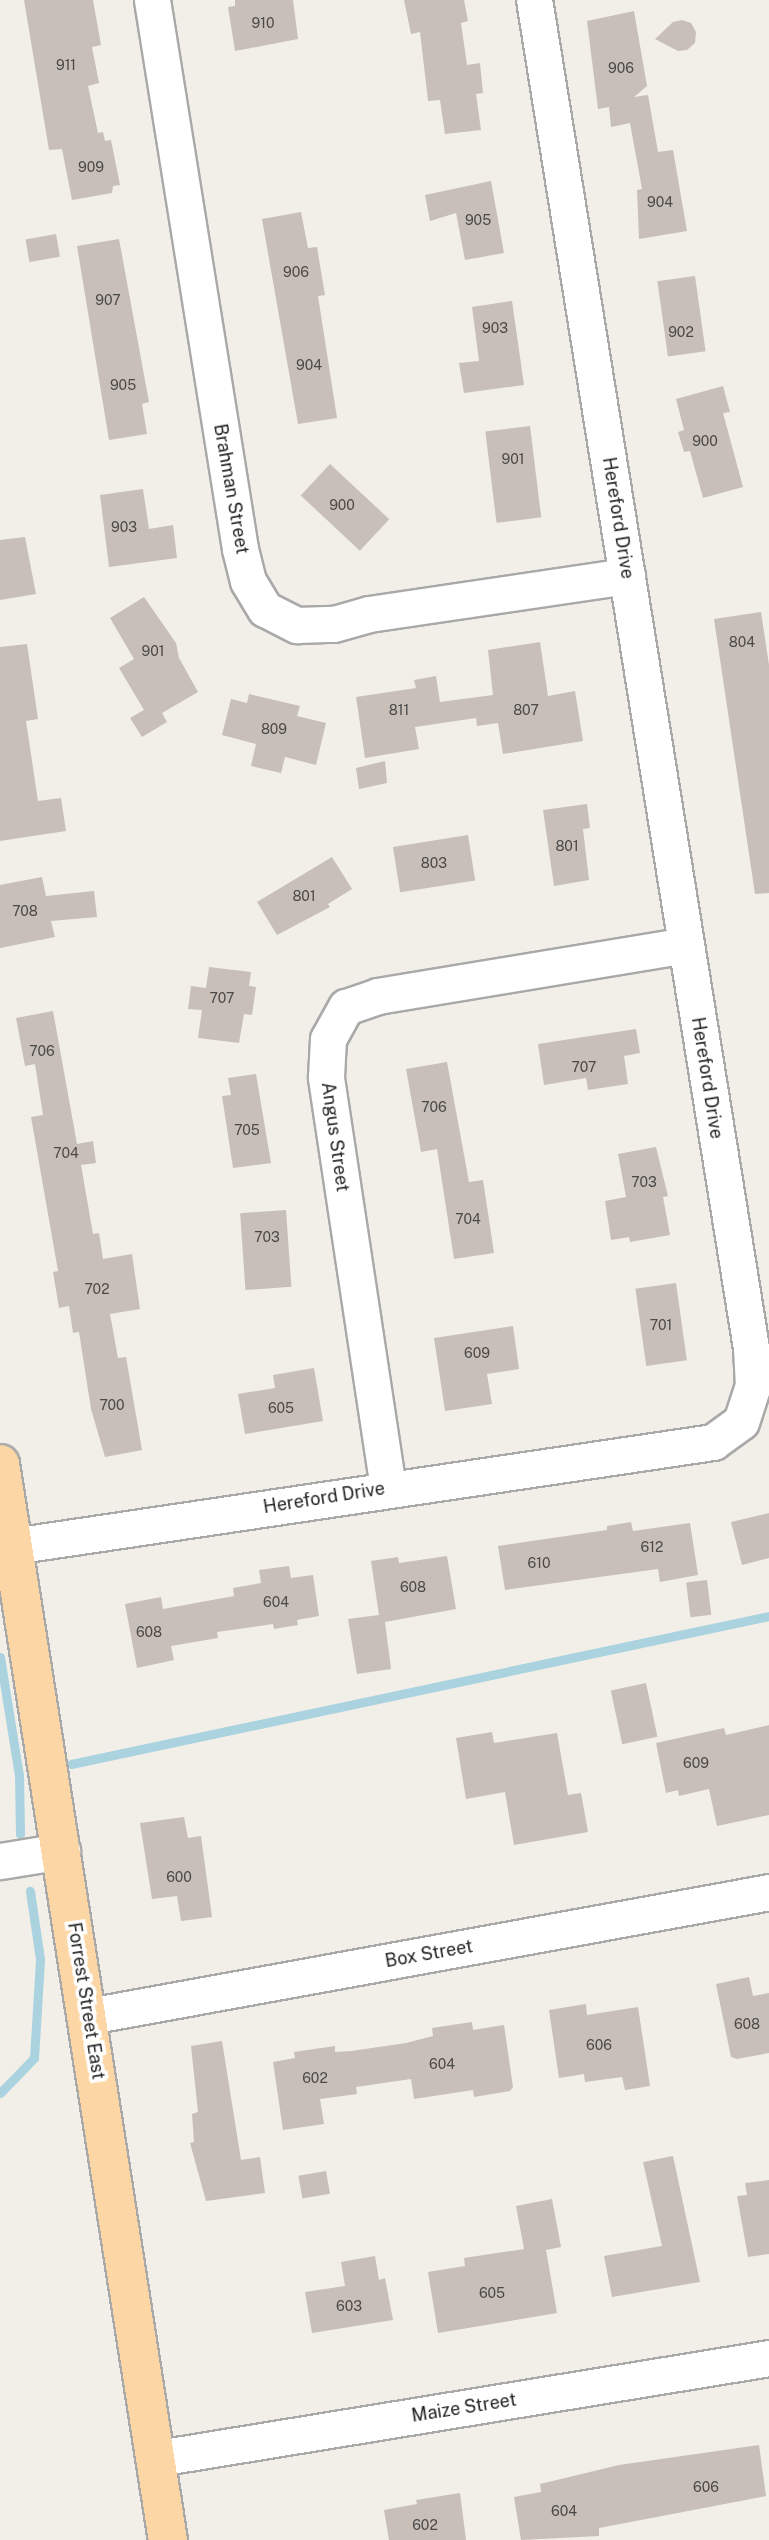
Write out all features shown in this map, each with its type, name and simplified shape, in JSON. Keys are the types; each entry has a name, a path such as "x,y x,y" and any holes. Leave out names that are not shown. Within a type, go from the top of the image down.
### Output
{"main road":[{"name":"Forrest Street East","path":"0,1464 89,2016 158,2458 168,2540"}],"street":[{"name":"Brahman Street","path":"152,0 240,549 248,581 265,609 297,625 334,624 369,614 627,576"},
{"name":"Hereford Drive","path":"13,1546 388,1489 508,1476 713,1442 741,1422 753,1386 751,1348 534,0"},
{"name":"Angus Street","path":"388,1489 326,1077 328,1039 346,1007 377,996 687,945"},
{"path":"0,1861 62,1851"},
{"name":"Box Street","path":"89,2016 769,1892"},
{"name":"Maize Street","path":"158,2458 769,2358"}],"building":[{"path":"24,0 93,0 101,45 92,47 99,83 88,86 98,133 103,132 105,141 111,140 120,185 113,186 112,193 72,200 62,149 49,150"},
{"path":"235,0 293,0 298,39 235,51 228,7 235,6"},
{"path":"404,0 464,0 468,21 461,23 467,65 480,63 483,93 476,94 481,130 445,134 440,100 428,101 420,32 411,34"},
{"path":"634,11 647,86 634,97 648,95 658,152 673,150 687,231 639,239 637,190 642,189 630,123 611,127 609,107 598,109 587,21"},
{"path":"682,20 691,23 696,32 695,43 687,50 678,51 655,39 673,22"},
{"path":"491,181 504,253 465,260 456,213 430,221 425,195"},
{"path":"301,212 308,248 317,247 325,295 318,296 337,418 298,424 262,219"},
{"path":"56,234 60,257 29,262 25,239"},
{"path":"119,239 149,402 142,404 147,434 109,440 77,246"},
{"path":"695,276 706,351 668,357 657,281"},
{"path":"512,301 524,385 464,393 459,363 479,361 472,307"},
{"path":"723,386 730,412 723,413 743,487 703,498 690,451 684,452 678,432 684,430 676,399"},
{"path":"530,426 541,517 497,523 485,431"},
{"path":"330,464 389,519 360,551 301,495"},
{"path":"143,489 149,529 173,525 177,558 109,567 100,495"},
{"path":"25,537 36,594 0,600 0,540"},
{"path":"144,597 176,643 179,658 198,692 162,713 167,722 142,737 130,718 144,710 119,668 134,659 110,618"},
{"path":"761,612 769,665 769,893 755,894 714,619"},
{"path":"540,642 548,696 575,691 583,741 503,754 498,723 477,726 476,718 415,727 419,749 365,758 356,697 416,688 414,680 436,676 440,702 493,695 488,650"},
{"path":"27,644 38,719 26,721 38,801 61,798 66,831 0,841 0,647"},
{"path":"249,694 300,706 297,716 326,723 316,765 285,757 281,773 251,766 256,744 222,735 231,699 247,703"},
{"path":"385,761 387,783 359,789 356,768"},
{"path":"587,804 590,828 583,829 589,880 554,886 543,810"},
{"path":"468,835 475,880 400,892 393,847"},
{"path":"332,857 352,889 328,904 330,907 277,935 257,902"},
{"path":"42,877 46,896 94,891 97,917 51,921 55,937 0,948 0,885"},
{"path":"209,967 251,972 249,986 256,987 252,1015 244,1014 239,1043 198,1038 202,1010 188,1009 191,986 206,988"},
{"path":"53,1011 77,1144 93,1141 96,1163 81,1165 93,1234 99,1233 103,1259 132,1254 140,1309 110,1314 118,1358 126,1357 142,1450 105,1457 91,1409 79,1332 73,1333 69,1306 59,1308 53,1272 58,1271 31,1117 43,1115 35,1064 25,1066 16,1018"},
{"path":"636,1029 640,1053 624,1056 628,1084 588,1090 586,1078 544,1085 538,1044"},
{"path":"447,1062 469,1182 483,1180 494,1253 454,1259 437,1149 421,1152 406,1069"},
{"path":"256,1074 271,1163 233,1168 222,1096 231,1095 228,1078"},
{"path":"656,1147 668,1196 663,1197 670,1235 630,1242 629,1237 611,1240 605,1201 626,1197 618,1154"},
{"path":"286,1210 291,1287 245,1290 240,1213"},
{"path":"676,1283 687,1360 646,1366 635,1289"},
{"path":"513,1326 519,1369 487,1374 492,1404 445,1411 434,1338"},
{"path":"314,1368 323,1421 245,1434 238,1394 275,1388 273,1375"},
{"path":"769,1513 769,1558 742,1565 731,1522"},
{"path":"631,1522 633,1531 690,1523 698,1575 660,1582 658,1569 505,1590 498,1546 607,1530 607,1526"},
{"path":"447,1556 456,1609 385,1622 391,1669 357,1674 348,1619 379,1615 371,1561 398,1557 399,1563"},
{"path":"289,1566 291,1578 313,1575 319,1616 297,1620 298,1625 274,1629 273,1624 217,1632 218,1638 171,1646 174,1660 137,1668 125,1604 161,1597 163,1609 234,1596 233,1588 261,1583 259,1570"},
{"path":"707,1580 711,1615 690,1617 686,1583"},
{"path":"646,1683 657,1737 622,1744 611,1690"},
{"path":"769,1725 769,1815 717,1826 709,1789 679,1796 678,1790 666,1793 656,1743 724,1728 726,1735"},
{"path":"492,1732 494,1743 557,1733 568,1795 581,1793 588,1832 514,1845 505,1792 466,1799 456,1738"},
{"path":"184,1817 188,1838 201,1836 212,1917 181,1921 177,1896 152,1899 140,1823"},
{"path":"749,1977 753,1996 769,1993 769,2053 737,2059 731,2057 716,1984"},
{"path":"586,2004 587,2015 638,2007 650,2086 625,2090 622,2077 585,2082 584,2074 559,2078 549,2010"},
{"path":"472,2022 473,2030 504,2025 513,2087 510,2091 474,2097 473,2090 414,2099 411,2079 356,2087 357,2094 320,2099 324,2124 283,2130 273,2062 295,2058 294,2052 335,2046 335,2052 406,2043 433,2036 432,2028"},
{"path":"222,2041 241,2160 260,2157 265,2193 206,2201 190,2143 194,2142 192,2114 198,2112 191,2046"},
{"path":"673,2156 700,2282 612,2297 604,2256 662,2246 643,2162"},
{"path":"326,2171 330,2194 302,2199 298,2176"},
{"path":"769,2180 769,2254 748,2257 737,2196 747,2195 745,2183"},
{"path":"552,2199 561,2247 546,2250 557,2313 438,2333 428,2272 465,2266 464,2258 524,2249 516,2206"},
{"path":"375,2256 379,2280 385,2278 393,2320 312,2333 305,2292 345,2286 341,2262"},
{"path":"759,2445 766,2496 599,2528 599,2536 521,2540 514,2497 541,2492 540,2484 619,2465"},
{"path":"460,2493 466,2540 389,2540 384,2510 417,2504 416,2500"}],"waterway":[{"path":"71,1764 769,1616"},
{"path":"0,1657 19,1775 20,1834"},
{"path":"0,2093 34,2058 40,1959 30,1891"}]}
